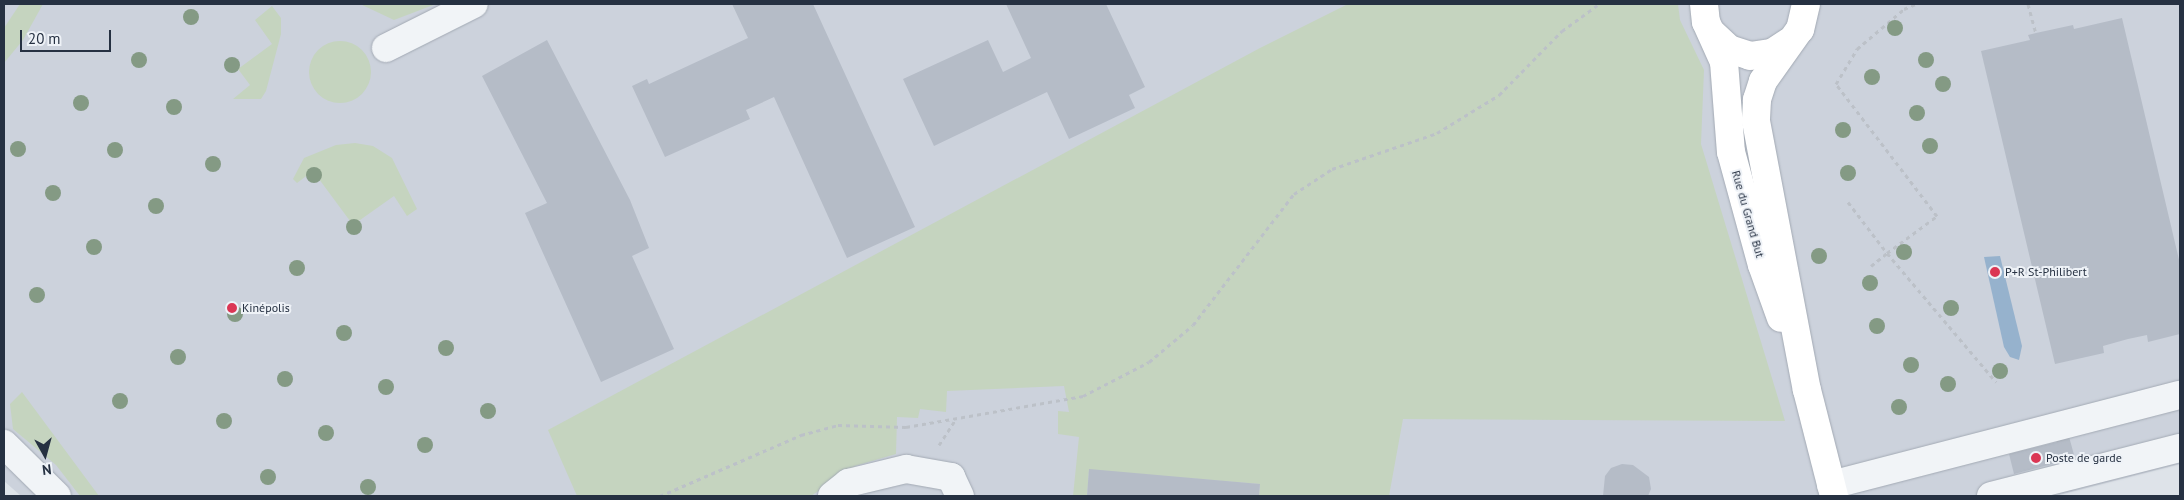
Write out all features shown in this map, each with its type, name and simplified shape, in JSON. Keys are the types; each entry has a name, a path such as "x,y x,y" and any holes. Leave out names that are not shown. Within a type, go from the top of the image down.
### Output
{"main road":[{"name":"Rue du Grand But","path":"1704,4 1706,22 1724,62 1727,124 1739,186 1762,265 1807,390"},
{"name":"Rue du Grand But","path":"1806,4 1803,23 1763,81 1757,100 1756,121 1807,390 1832,491"},
{"name":"Rue du Grand But","path":"1713,34 1729,49 1750,56 1772,52 1790,41"}],"street":[{"path":"386,48 474,4"},
{"path":"1832,491 2180,394"},
{"path":"4,444 56,496"},
{"path":"1991,496 2180,448"},
{"path":"832,496 848,483 906,469 951,477 960,496"}],"path":[{"path":"660,496 801,435 838,425 906,427 1083,396 1149,362 1193,325 1294,194 1332,168 1437,133 1499,95 1562,31 1599,4"},
{"path":"1871,266 1937,216 1836,84 1857,49 1904,9 1916,4"},
{"path":"2028,4 2036,34"},
{"path":"1848,202 1887,253 1996,382"}],"shaded area":[{"path":"4,4 2180,4 2180,464 2055,496 21,496 4,481"}],"green space":[{"path":"20,4 43,4 23,40 4,63 4,28"},
{"path":"360,4 436,4 394,20"},
{"path":"1348,4 1678,4 1680,20 1704,70 1701,144 1785,421 1403,419 1389,496 1259,496 1260,484 1089,470 1087,496 1073,496 1079,437 1058,434 1058,411 1069,412 1064,386 947,391 946,412 920,409 918,418 897,417 896,454 855,466 811,496 577,496 548,430 1260,48"},
{"path":"272,6 281,18 281,34 266,91 261,99 233,99 250,85 238,69 272,44 255,20"},
{"path":"334,41 346,41 362,50 369,60 371,72 369,84 362,94 346,103 334,103 323,98 314,89 309,78 309,66 314,55 323,46"},
{"path":"355,143 373,146 392,158 417,209 407,216 394,196 353,225 313,171 297,183 293,179 304,158 336,145"},
{"path":"22,392 99,496 80,496 56,465 13,429 10,404"}],"water":[{"path":"2000,256 2022,346 2019,360 2010,357 2004,347 1984,257"}],"building":[{"path":"732,4 813,4 915,227 847,258 774,97 746,110 750,119 665,157 632,86 647,79 649,84 748,38"},
{"path":"1006,4 1106,4 1145,87 1129,95 1135,108 1069,139 1047,92 934,146 903,79 988,40 1003,72 1031,58"},
{"name":"P+R St-Philibert","path":"2122,18 2180,264 2180,334 2148,342 2147,335 2128,339 2103,346 2104,353 2055,364 1981,51 2030,40 2028,35 2036,33 2073,25 2074,29"},
{"path":"547,40 630,200 649,248 632,256 674,349 601,382 525,213 547,203 482,76"},
{"name":"Poste de garde","path":"2068,433 2076,462 2064,465 2063,461 2014,474 2009,454 2057,442 2055,436"},
{"path":"1622,464 1633,465 1649,477 1651,489 1648,496 1603,496 1605,476 1611,468"},
{"path":"1089,469 1260,484 1259,496 1087,496"}],"place":[{"name":"P+R St-Philibert","path":"1995,272"},
{"name":"Kinépolis","path":"232,308"},
{"name":"Poste de garde","path":"2036,458"}]}
